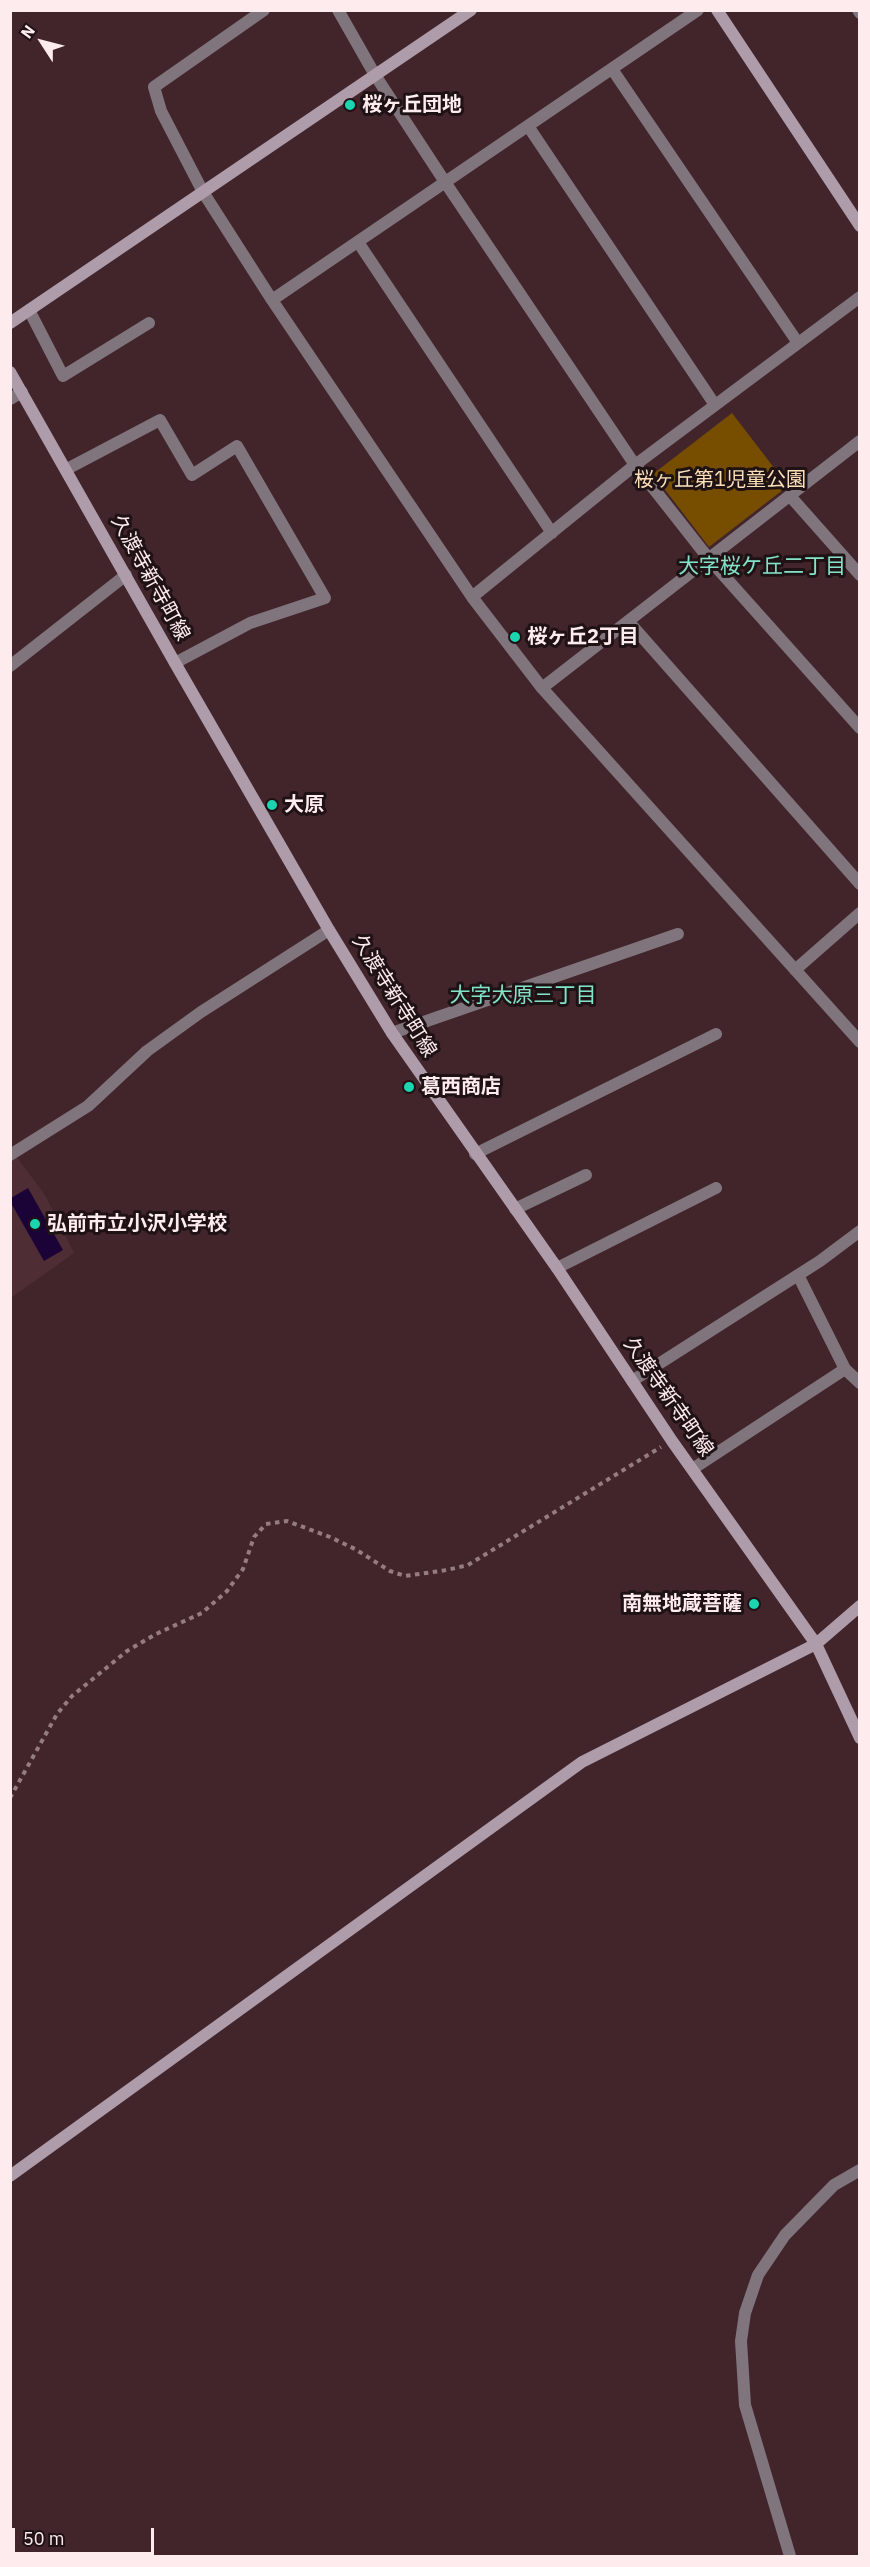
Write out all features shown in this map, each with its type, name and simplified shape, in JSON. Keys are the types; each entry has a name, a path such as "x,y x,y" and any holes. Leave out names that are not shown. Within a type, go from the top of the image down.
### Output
{"street":[{"path":"264,10 154,87 161,111 203,192 272,300 472,597 542,688 860,1042"},
{"path":"338,10 375,75 635,465 709,559 860,728"},
{"path":"10,323 471,10"},
{"path":"272,300 698,10"},
{"path":"717,10 860,226"},
{"path":"612,69 798,343"},
{"path":"528,126 715,405"},
{"path":"358,242 552,533"},
{"path":"472,597 635,465 860,297"},
{"path":"29,310 63,376 149,323"},
{"name":"久渡寺新寺町線","path":"10,372 329,930 392,1033 557,1268 672,1441 694,1468 816,1644 860,1738"},
{"path":"10,399 22,392"},
{"path":"67,469 160,420 192,475 237,446 325,598 250,624 175,663"},
{"path":"542,688 860,441"},
{"path":"790,496 860,575"},
{"path":"10,666 126,575"},
{"path":"628,621 860,884"},
{"path":"795,970 860,913"},
{"path":"10,1155 88,1106 147,1052 201,1011 329,930"},
{"path":"392,1033 678,934"},
{"path":"475,1154 716,1034"},
{"path":"515,1209 586,1175"},
{"path":"557,1268 716,1188"},
{"path":"632,1381 798,1275 860,1231"},
{"path":"798,1275 845,1369 860,1383"},
{"path":"694,1468 845,1369"},
{"path":"10,2176 582,1762 816,1644 860,1606"},
{"path":"790,2556 745,2405 741,2341 744,2323 758,2275 785,2235 834,2185 860,2170"}],"path":[{"path":"10,1798 57,1714 72,1696 127,1651 156,1634 202,1613 227,1591 243,1569 254,1538 266,1524 287,1521 330,1537 355,1549 390,1571 405,1576 447,1570 468,1564 495,1549 672,1441"}],"shaded area":[{"name":"弘前市立小沢小学校","path":"10,1148 45,1195 74,1253 11,1298"},
{"path":"28,1188 63,1250 44,1261 11,1203 11,1198"}],"green space":[{"name":"桜ヶ丘第1児童公園","path":"732,413 788,486 709,547 653,474"}],"place":[{"name":"桜ヶ丘団地","path":"350,105"},
{"name":"桜ヶ丘2丁目","path":"515,637"},
{"name":"大原","path":"272,805"},
{"name":"葛西商店","path":"409,1087"},
{"name":"弘前市立小沢小学校","path":"35,1224"},
{"name":"南無地蔵菩薩","path":"754,1604"}],"district":[{"name":"大字桜ケ丘二丁目","path":"762,567"},
{"name":"大字大原三丁目","path":"523,996"}]}
